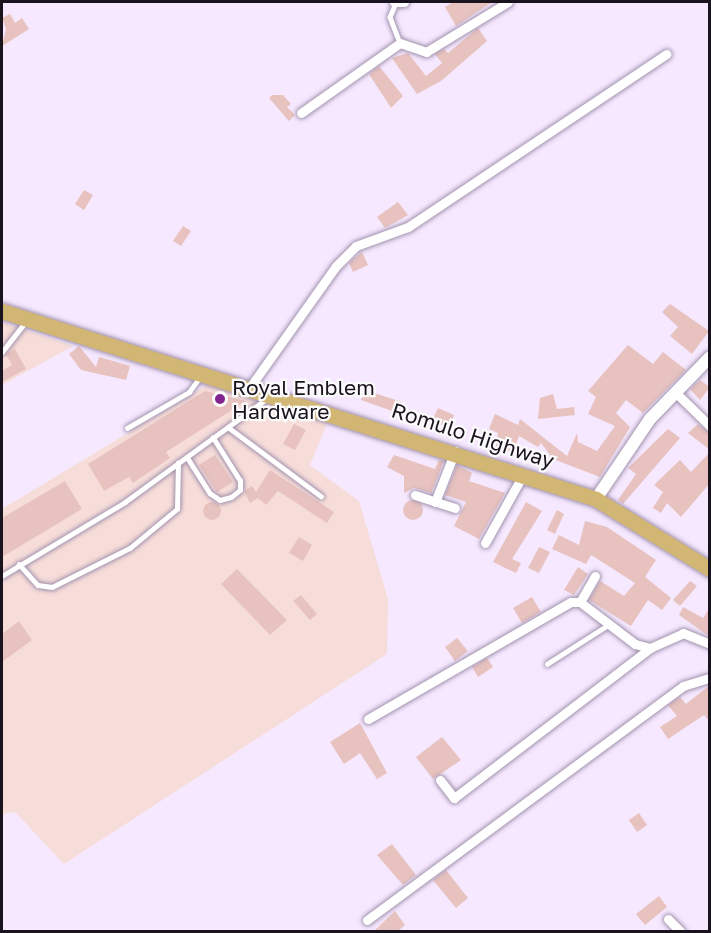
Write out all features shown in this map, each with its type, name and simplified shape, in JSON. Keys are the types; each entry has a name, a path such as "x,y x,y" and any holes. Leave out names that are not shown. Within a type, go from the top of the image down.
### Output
{"highway":[{"name":"Romulo Highway","path":"2,310 524,472 596,499 710,569"}],"street":[{"path":"301,113 399,43 426,52 508,2"},
{"path":"250,387 336,266 356,246 417,221 666,54"},
{"path":"596,499 650,419 710,357"},
{"path":"675,392 710,426"},
{"path":"435,502 455,451"},
{"path":"485,543 524,472"},
{"path":"415,495 455,508"},
{"path":"368,718 556,609 580,602 596,576"},
{"path":"580,602 609,625 650,648"},
{"path":"440,780 454,798 650,648 682,633 710,644"},
{"path":"367,920 683,687 710,678"},
{"path":"668,919 681,932"}],"lane":[{"path":"398,2 390,17 399,43"},
{"path":"2,352 16,328 30,319"},
{"path":"128,428 189,392 202,372"},
{"path":"2,576 187,457 273,394"},
{"path":"228,427 321,496"},
{"path":"187,457 210,493 220,500 231,497 240,490 240,481 213,438"},
{"path":"19,564 38,585 52,587 130,548 177,509 178,463"},
{"path":"548,664 609,625"}],"shaded area":[{"path":"2,322 73,346 2,385"},
{"path":"209,384 328,421 310,465 359,501 388,599 387,654 64,864 15,812 2,814 2,509"}],"building":[{"path":"453,2 492,2 456,26 445,7"},
{"path":"10,14 15,23 22,18 29,29 2,46 6,29 2,18"},
{"path":"478,28 487,41 441,81 417,94 392,58 408,53 426,76 442,63 435,54 444,49 448,53"},
{"path":"379,66 403,96 391,108 369,74"},
{"path":"272,95 283,95 291,104 287,107 295,115 289,121 269,98"},
{"path":"84,190 93,195 84,210 75,204"},
{"path":"398,202 408,215 385,228 377,217"},
{"path":"183,226 191,231 181,246 173,241"},
{"path":"362,252 368,265 353,272 349,263"},
{"path":"670,304 709,331 692,354 670,336 678,327 662,312"},
{"path":"628,345 653,364 663,352 686,370 643,413 626,400 616,413 630,427 600,477 553,459 541,443 538,447 519,436 514,451 495,451 498,433 489,429 495,414 518,425 520,419 567,456 577,433 578,442 597,451 615,426 588,414 596,397 588,391"},
{"path":"79,346 96,367 99,357 130,366 126,380 81,370 69,354"},
{"path":"15,349 26,369 2,382 2,371 12,365 6,354"},
{"path":"700,380 710,387 700,400 690,389"},
{"path":"365,390 402,402 398,413 361,400"},
{"path":"205,391 246,401 166,452 170,458 133,483 129,477 104,491 88,464"},
{"path":"553,394 557,409 574,407 575,415 538,419 540,398"},
{"path":"438,408 454,415 449,428 432,421"},
{"path":"294,424 306,430 295,450 283,444"},
{"path":"698,424 710,433 710,450 688,433"},
{"path":"668,429 680,438 623,504 618,500 636,474 628,468"},
{"path":"710,452 710,483 681,517 667,503 661,513 653,508 663,492 654,485 680,460 691,472"},
{"path":"215,455 233,482 217,492 199,465"},
{"path":"394,455 435,469 439,460 444,461 431,493 414,488 404,493 404,476 387,467"},
{"path":"457,465 472,473 469,481 505,493 479,539 454,526 466,502 445,495"},
{"path":"270,470 334,512 327,523 278,491 266,505 258,498 250,503 244,491 252,486 256,492"},
{"path":"65,481 82,509 2,557 2,518"},
{"path":"413,500 420,503 423,510 420,517 413,520 406,517 403,510 406,503"},
{"path":"212,502 218,505 221,511 218,517 212,520 206,517 203,511 206,505"},
{"path":"526,502 542,511 512,559 521,563 516,573 493,562"},
{"path":"557,510 564,514 555,534 547,530"},
{"path":"585,521 607,527 656,560 645,577 671,598 662,610 648,600 631,626 589,600 600,581 624,596 635,583 591,555 586,564 552,549 559,535 579,545"},
{"path":"299,537 312,545 303,561 289,553"},
{"path":"539,547 550,552 539,573 528,568"},
{"path":"578,567 588,574 574,595 564,590"},
{"path":"237,569 287,620 270,635 221,584"},
{"path":"690,581 697,586 680,606 673,600"},
{"path":"301,595 317,614 310,620 293,601"},
{"path":"532,597 541,612 522,623 513,608"},
{"path":"683,607 703,618 710,608 710,637 679,615"},
{"path":"19,621 32,640 2,662 2,634"},
{"path":"457,638 468,651 455,661 445,647"},
{"path":"487,658 493,667 478,677 472,667"},
{"path":"710,685 710,722 704,715 668,739 660,727 677,716 668,705 680,697 686,704"},
{"path":"360,723 387,773 377,779 360,753 344,764 330,742"},
{"path":"442,737 461,760 433,779 416,757"},
{"path":"639,813 647,825 637,832 629,820"},
{"path":"392,844 416,875 403,885 377,855"},
{"path":"446,870 468,898 456,908 433,880"},
{"path":"659,896 667,907 645,925 636,914"},
{"path":"395,911 405,925 397,932 373,932"}],"place":[{"name":"Royal Emblem Hardware","path":"220,399"}]}
